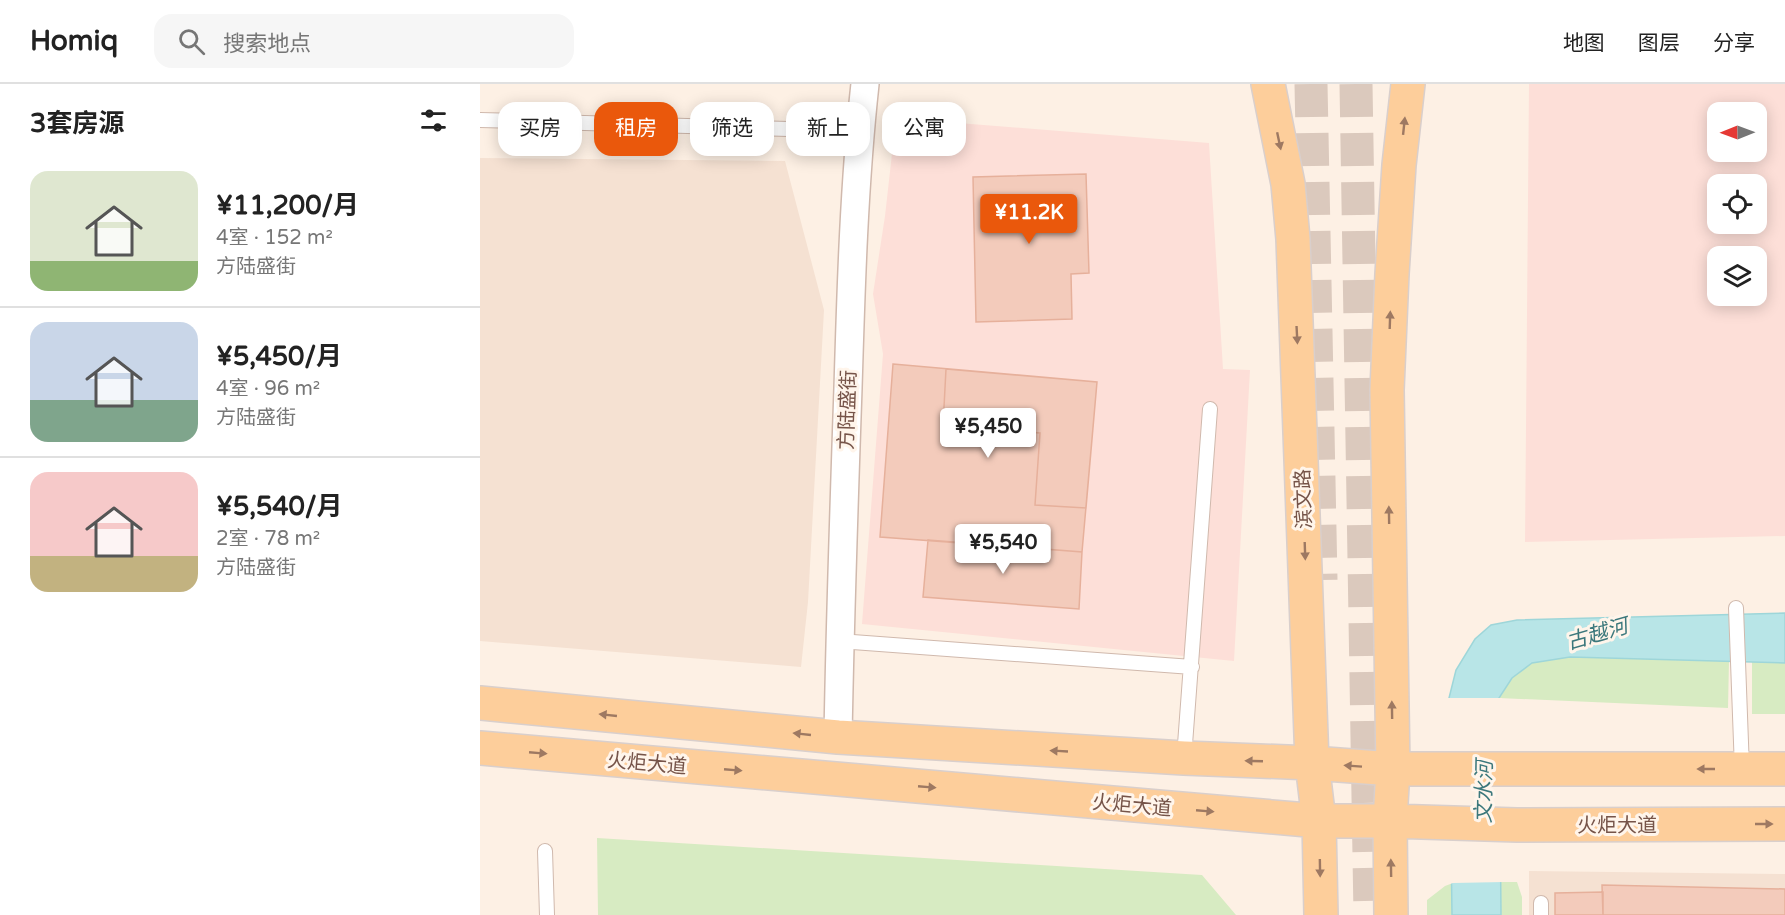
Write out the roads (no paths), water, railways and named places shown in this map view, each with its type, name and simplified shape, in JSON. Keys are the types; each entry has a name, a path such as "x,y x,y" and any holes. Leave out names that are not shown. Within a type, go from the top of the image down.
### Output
{"main road":[{"name":"滨文路","path":"1268,84 1288,184 1293,239 1312,763 1319,821 1321,915"},
{"path":"1391,915 1390,821 1393,769 1388,390 1394,252 1408,84"},
{"path":"480,703 838,737 1393,769 1785,769"},
{"name":"火炬大道","path":"480,748 1319,821 1517,825 1785,824"}],"street":[{"name":"方陆盛街","path":"863,102 865,84"},
{"name":"方陆盛街","path":"838,737 851,288 859,156"}],"lane":[{"path":"480,120 786,129"},
{"path":"1184,758 1210,409"},
{"path":"1736,608 1742,769"},
{"path":"839,641 1191,667"},
{"path":"546,851 547,915"}],"water":[{"path":"1785,613 1785,663 1570,657 1532,663 1512,678 1499,698 1501,915 1452,915 1449,698 1456,670 1475,639 1491,625 1517,620"}],"tunnel":[{"path":"1311,84 1321,580"},
{"path":"1356,84 1370,915"}],"water label":[{"name":"古越河","path":"1597,634"},
{"name":"文水河","path":"1484,792"}]}
